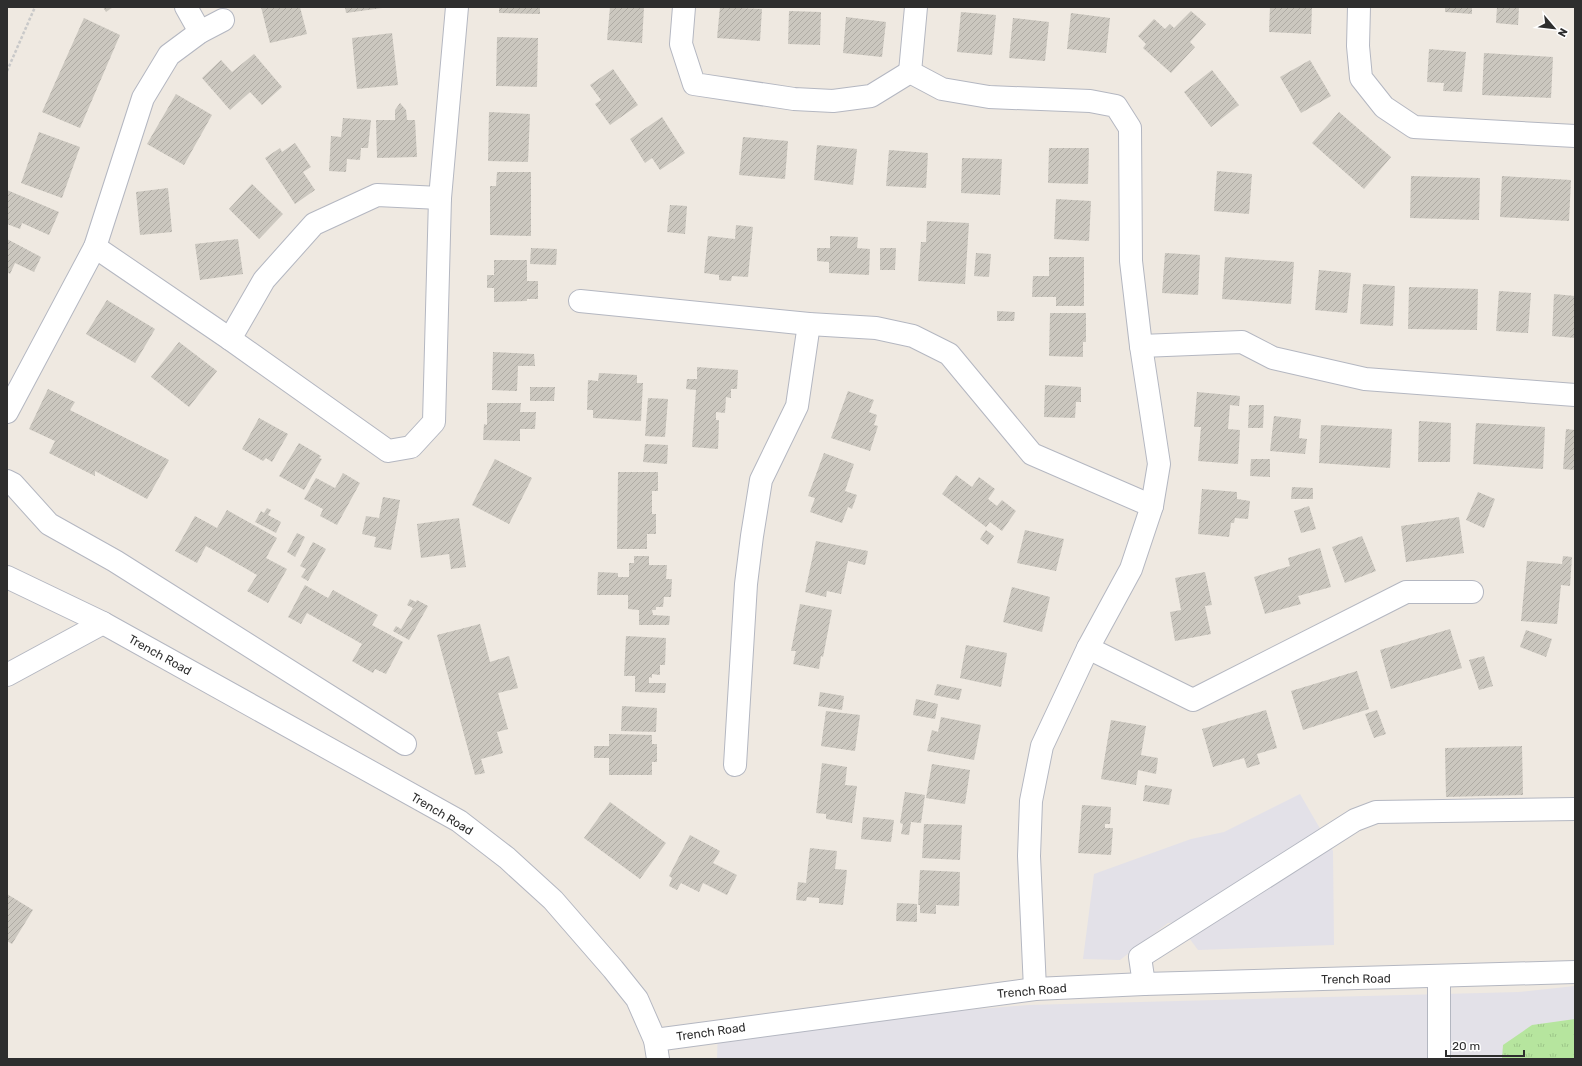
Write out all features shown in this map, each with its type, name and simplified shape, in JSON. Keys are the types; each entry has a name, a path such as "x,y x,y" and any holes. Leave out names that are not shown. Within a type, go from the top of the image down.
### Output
{"street":[{"path":"186,7 200,32"},
{"path":"95,246 388,451 411,447 434,422 440,198 457,7"},
{"path":"684,7 680,44 694,84 794,99 833,101 871,96 910,72"},
{"path":"910,72 916,7"},
{"path":"1359,7 1358,46 1361,78 1384,107 1414,126 1575,136"},
{"path":"7,412 95,246 143,98 169,55 200,32 223,20"},
{"path":"910,72 942,90 989,97 1090,101 1116,106 1130,128 1132,261 1141,346 1159,464 1152,506 1131,569 1088,648 1042,746 1031,801 1028,856 1035,989"},
{"path":"230,339 264,280 314,224 377,195 440,198"},
{"path":"580,301 883,330 913,336 949,354 1032,454 1152,506"},
{"path":"735,765 746,584 761,480 797,406 809,324"},
{"path":"1141,346 1242,342 1273,358 1365,379 1575,395"},
{"path":"7,481 13,484 48,524 115,561 405,744"},
{"name":"Trench Road","path":"7,577 103,623 459,821 507,858 553,900 637,999 657,1049 1035,989 1144,984 1575,972"},
{"path":"1088,648 1193,700 1406,592 1472,592"},
{"path":"7,675 103,623"},
{"path":"1144,984 1140,956 1355,820 1376,812 1575,809"},
{"path":"1439,976 1439,1059"}],"path":[{"path":"7,71 35,7"}],"shaded area":[{"path":"1300,794 1333,851 1334,945 1198,950 1177,922 1168,923 1120,960 1083,959 1094,874 1191,839 1224,832"},
{"path":"1575,986 1575,1059 717,1059 718,1031 1028,1005 1519,992"}],"green space":[{"path":"1575,1019 1575,1059 1502,1059 1503,1045 1532,1025"}],"building":[{"path":"103,7 113,7 106,12"},
{"path":"261,7 300,7 307,34 270,43"},
{"path":"345,7 382,7 382,8 346,13"},
{"path":"499,7 540,7 540,14 499,13"},
{"path":"610,7 644,7 642,43 607,40"},
{"path":"720,7 762,9 760,41 717,38"},
{"path":"1270,7 1312,7 1311,34 1269,32"},
{"path":"1445,7 1472,7 1472,14 1445,12"},
{"path":"1497,7 1519,7 1518,25 1496,23"},
{"path":"789,11 821,12 820,45 788,44"},
{"path":"1191,11 1206,24 1190,42 1195,47 1171,73 1143,48 1146,44 1138,36 1154,19 1165,29 1170,24 1174,28"},
{"path":"961,12 996,15 992,55 957,52"},
{"path":"1071,13 1110,18 1106,53 1067,49"},
{"path":"846,17 886,22 882,57 843,53"},
{"path":"84,18 120,35 80,128 42,112"},
{"path":"1013,18 1049,22 1045,61 1009,58"},
{"path":"392,33 398,85 357,89 352,38"},
{"path":"497,37 538,38 537,87 496,86"},
{"path":"1429,49 1466,52 1462,92 1443,91 1444,83 1427,82"},
{"path":"1484,53 1553,57 1551,98 1482,95"},
{"path":"254,54 282,87 262,105 250,92 230,110 202,78 221,60 232,72"},
{"path":"1310,60 1331,96 1301,113 1280,77"},
{"path":"613,69 638,105 610,125 595,104 601,100 590,85"},
{"path":"1212,70 1239,105 1211,127 1184,92"},
{"path":"176,94 212,115 184,165 147,144"},
{"path":"400,103 406,110 407,120 415,120 417,157 377,158 376,120 395,120 395,110"},
{"path":"489,112 530,114 528,162 488,161"},
{"path":"1339,112 1391,157 1364,189 1312,143"},
{"path":"662,117 685,153 660,170 652,158 645,163 630,139"},
{"path":"343,118 371,120 368,148 361,148 360,160 347,159 346,172 329,171 331,136 341,137"},
{"path":"39,132 80,147 62,198 21,183"},
{"path":"743,137 788,141 785,179 739,175"},
{"path":"295,143 311,167 303,172 315,190 295,204 265,158 280,148 282,152"},
{"path":"817,145 857,149 853,185 814,180"},
{"path":"1049,148 1089,148 1088,184 1048,183"},
{"path":"889,150 928,153 926,188 886,186"},
{"path":"962,158 1002,159 1000,195 961,193"},
{"path":"1217,171 1252,174 1249,214 1214,211"},
{"path":"497,172 531,172 531,236 490,235 490,186 496,186"},
{"path":"1411,176 1480,178 1479,220 1410,218"},
{"path":"1502,176 1571,180 1569,221 1500,217"},
{"path":"252,184 283,214 259,239 229,209"},
{"path":"168,188 172,232 140,235 136,192"},
{"path":"7,190 59,212 49,235 22,223 20,229 7,224"},
{"path":"1056,199 1091,201 1089,241 1054,239"},
{"path":"670,205 687,206 685,234 667,232"},
{"path":"927,221 969,223 965,284 918,281 921,242 926,242"},
{"path":"736,225 753,227 748,277 732,276 731,281 719,280 719,275 704,273 708,236 735,239"},
{"path":"830,236 858,237 857,248 870,249 869,275 829,273 829,262 817,261 817,248 830,248"},
{"path":"7,239 41,257 34,272 15,263 10,274 7,272"},
{"path":"238,239 243,274 200,280 195,244"},
{"path":"531,248 557,249 556,265 530,264"},
{"path":"880,248 896,248 895,270 880,270"},
{"path":"976,253 991,254 989,277 974,276"},
{"path":"1165,253 1200,255 1198,295 1162,293"},
{"path":"1049,257 1084,257 1084,306 1056,306 1056,297 1032,297 1033,276 1049,276"},
{"path":"1225,257 1294,262 1291,304 1222,299"},
{"path":"494,260 527,260 527,281 538,281 538,299 527,299 527,301 494,302 494,288 487,288 487,275 494,275"},
{"path":"1319,270 1351,273 1347,313 1315,310"},
{"path":"1363,284 1395,286 1393,326 1360,324"},
{"path":"1409,287 1478,289 1477,330 1408,329"},
{"path":"1499,291 1531,293 1528,333 1496,331"},
{"path":"1554,294 1575,296 1575,338 1552,336"},
{"path":"107,300 155,329 135,363 86,334"},
{"path":"997,311 1015,312 1014,321 997,321"},
{"path":"1050,313 1086,313 1086,342 1083,342 1083,357 1049,356"},
{"path":"179,342 217,371 189,407 151,377"},
{"path":"493,352 534,354 535,366 518,366 517,391 492,390"},
{"path":"697,367 738,370 737,389 731,389 731,398 726,397 725,413 716,412 716,420 719,420 718,449 692,447 696,390 686,389 687,379 697,379"},
{"path":"599,373 637,375 637,383 643,383 641,421 593,418 593,410 587,410 588,380 598,381"},
{"path":"1045,385 1081,387 1081,402 1076,402 1075,418 1044,417"},
{"path":"530,387 555,387 554,401 530,401"},
{"path":"48,389 75,402 70,410 169,460 147,499 95,471 95,476 49,453 55,441 29,429"},
{"path":"848,391 874,400 869,412 877,415 874,425 878,426 870,451 831,438"},
{"path":"1197,392 1240,396 1239,406 1230,405 1228,429 1240,430 1238,464 1198,461 1201,427 1194,427"},
{"path":"648,398 668,399 665,437 645,436"},
{"path":"487,403 521,403 520,412 536,412 535,429 520,429 520,441 483,440 484,424 487,425"},
{"path":"1249,405 1264,405 1263,428 1248,428"},
{"path":"1274,416 1301,419 1299,438 1307,439 1305,454 1270,451"},
{"path":"259,418 288,434 272,462 266,458 263,461 242,449"},
{"path":"1419,421 1451,423 1450,462 1418,462"},
{"path":"1476,423 1545,427 1543,469 1473,464"},
{"path":"1321,425 1392,429 1390,468 1319,463"},
{"path":"1566,429 1575,430 1575,470 1563,469"},
{"path":"299,443 321,456 319,458 322,459 304,490 279,476"},
{"path":"645,444 668,445 667,464 643,462"},
{"path":"824,453 854,464 845,491 857,495 852,509 848,507 842,523 810,512 815,498 808,496"},
{"path":"495,459 532,478 509,524 472,505"},
{"path":"1251,459 1270,459 1270,477 1250,476"},
{"path":"618,472 658,472 658,491 652,491 652,514 656,514 656,534 647,534 647,549 617,549"},
{"path":"343,473 360,483 337,525 320,516 323,509 304,499 316,478 335,488"},
{"path":"956,475 972,487 979,477 995,489 988,499 997,506 1002,500 1016,511 1002,531 990,522 986,527 942,494"},
{"path":"1292,487 1313,488 1313,499 1291,499"},
{"path":"1202,489 1237,492 1237,499 1250,501 1248,519 1235,518 1234,523 1231,523 1229,537 1198,534"},
{"path":"1478,492 1495,499 1484,528 1466,520"},
{"path":"383,497 400,500 391,550 374,547 376,537 362,534 366,516 379,518"},
{"path":"1309,506 1316,529 1301,533 1294,511"},
{"path":"267,508 271,510 268,515 281,522 276,533 255,522 261,511 264,513"},
{"path":"227,510 277,538 266,558 287,569 268,603 247,591 257,575 206,546 197,563 175,551 195,516 217,528"},
{"path":"1459,517 1464,553 1406,562 1401,526"},
{"path":"459,518 466,567 451,569 449,554 421,558 417,524"},
{"path":"986,530 994,536 988,545 980,539"},
{"path":"1025,530 1064,539 1056,571 1017,563"},
{"path":"297,533 305,537 295,557 287,552"},
{"path":"1362,536 1376,571 1345,583 1332,547"},
{"path":"816,541 868,551 865,565 848,561 841,594 827,591 826,597 805,592"},
{"path":"313,542 326,549 308,581 301,577 306,569 300,566"},
{"path":"1320,548 1331,587 1298,596 1301,604 1265,614 1254,577 1290,566 1288,558"},
{"path":"634,556 649,556 649,565 667,565 666,579 672,579 671,597 664,597 663,607 656,607 656,610 652,610 653,615 670,616 669,625 639,625 639,610 628,609 628,595 597,595 598,572 618,573 618,577 629,577 629,563 634,563"},
{"path":"1563,556 1572,557 1570,586 1561,585 1557,624 1521,621 1527,561 1562,564"},
{"path":"1205,572 1212,605 1205,606 1211,634 1175,641 1170,612 1181,610 1175,578"},
{"path":"305,585 328,598 333,590 378,615 372,625 403,642 386,674 375,669 373,673 352,661 362,644 307,613 301,624 288,617"},
{"path":"1012,587 1050,597 1042,632 1003,622"},
{"path":"410,599 416,602 417,600 428,606 409,640 393,631 396,626 401,629 413,608 407,605"},
{"path":"800,604 832,610 823,657 821,656 819,669 793,664 796,651 791,651"},
{"path":"480,624 490,662 509,656 518,688 498,693 508,729 497,732 503,753 481,759 485,773 475,775 437,635"},
{"path":"1450,629 1462,668 1391,689 1380,650"},
{"path":"1526,630 1552,639 1546,657 1520,647"},
{"path":"626,636 666,638 665,665 660,665 660,675 652,674 652,678 649,677 649,683 666,683 665,693 635,692 635,676 624,676"},
{"path":"966,645 1007,653 1001,687 960,678"},
{"path":"1484,656 1493,686 1479,690 1469,660"},
{"path":"1357,671 1369,709 1303,730 1291,691"},
{"path":"937,684 962,689 959,700 934,695"},
{"path":"820,692 844,696 842,710 818,706"},
{"path":"916,699 938,704 935,719 913,715"},
{"path":"622,706 657,708 656,732 621,731"},
{"path":"1266,710 1277,748 1257,754 1260,764 1247,768 1244,758 1213,767 1202,729"},
{"path":"1377,710 1386,734 1374,738 1365,714"},
{"path":"826,711 860,715 855,751 821,746"},
{"path":"941,717 981,725 974,760 927,751 932,730 938,732"},
{"path":"1111,720 1146,726 1141,755 1158,758 1156,774 1138,770 1136,785 1101,779"},
{"path":"609,734 652,735 652,744 657,744 657,762 652,762 652,775 609,775 609,758 594,758 594,746 609,746"},
{"path":"1522,746 1523,795 1446,797 1445,748"},
{"path":"822,763 847,767 845,785 857,786 852,823 826,819 826,814 816,813"},
{"path":"932,764 970,770 965,804 926,798"},
{"path":"1145,785 1172,789 1169,805 1143,801"},
{"path":"905,792 925,795 921,823 911,822 909,835 901,834 903,824 900,823"},
{"path":"610,802 666,843 640,879 584,838"},
{"path":"1082,805 1111,807 1110,824 1105,824 1105,828 1113,828 1111,855 1078,853"},
{"path":"863,817 894,820 891,842 861,839"},
{"path":"924,824 962,825 960,860 922,858"},
{"path":"690,835 720,851 713,863 737,875 727,895 703,883 699,892 681,883 677,890 669,886 672,878 669,876"},
{"path":"810,848 837,851 835,869 847,870 843,905 819,903 819,898 807,897 806,901 796,900 798,882 806,883"},
{"path":"920,870 960,872 959,906 936,905 936,914 920,913 920,905 918,905"},
{"path":"7,894 33,910 12,944 7,941"},
{"path":"897,903 917,904 917,922 896,921"}]}
